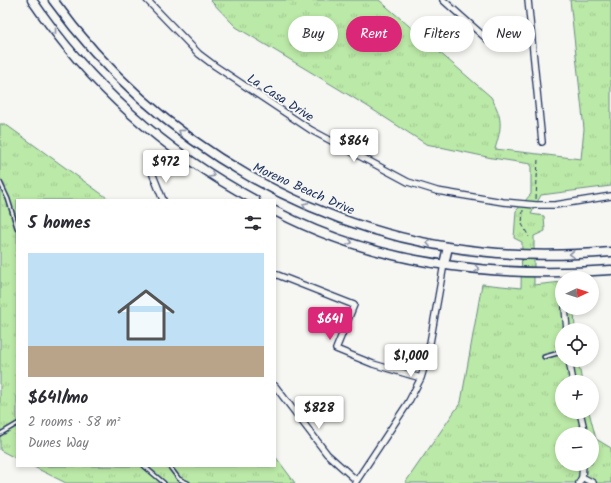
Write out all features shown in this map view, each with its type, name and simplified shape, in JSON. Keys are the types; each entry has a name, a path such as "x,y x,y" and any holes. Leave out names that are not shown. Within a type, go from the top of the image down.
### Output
{"main road":[{"path":"32,0 52,30 81,64 133,115 169,146 204,171 253,199"},
{"name":"Moreno Beach Drive","path":"53,0 74,29 118,78 180,132 227,164 265,186 347,222 389,235 448,247 528,255 611,252"},
{"path":"276,211 342,239 387,253 444,264 494,271 555,275"},
{"path":"444,264 448,247"},
{"path":"599,271 611,270"}],"street":[{"name":"La Casa Drive","path":"147,0 199,54 215,66 311,130 408,182 437,191 503,202 536,205 556,204 611,196"},
{"path":"443,0 482,35"},
{"path":"528,0 529,16"},
{"path":"533,52 542,142"},
{"path":"153,175 163,199"},
{"path":"276,387 327,454 338,466 356,481 408,403 421,378 428,354 444,264"},
{"path":"276,274 354,305 336,349 373,364 421,378"},
{"path":"579,483 582,477 582,471"},
{"path":"582,477 593,483"}],"lane":[{"path":"0,182 8,199 16,225"},
{"path":"544,357 555,354"},
{"path":"0,434 16,425"},
{"path":"145,467 164,483"},
{"path":"170,467 179,479 188,483"}],"green space":[{"path":"210,0 379,0 397,16 346,16 346,52 402,52 402,20 410,27 410,52 439,52 491,97 498,111 500,123 495,149 581,159 584,129 570,0 611,0 611,186 541,195 531,214 544,216 545,231 534,236 534,285 555,283 555,315 574,315 575,323 555,323 555,367 579,367 581,375 555,375 555,419 591,419 593,427 555,427 555,471 599,471 599,441 611,448 611,483 405,483 461,402 482,284 521,288 522,242 514,238 516,211 531,194 531,164 492,158 426,144 367,106 236,27"},
{"path":"0,124 5,124 109,199 16,199 16,458 0,450"},
{"path":"276,457 295,483 66,483 34,467 276,467"}]}
